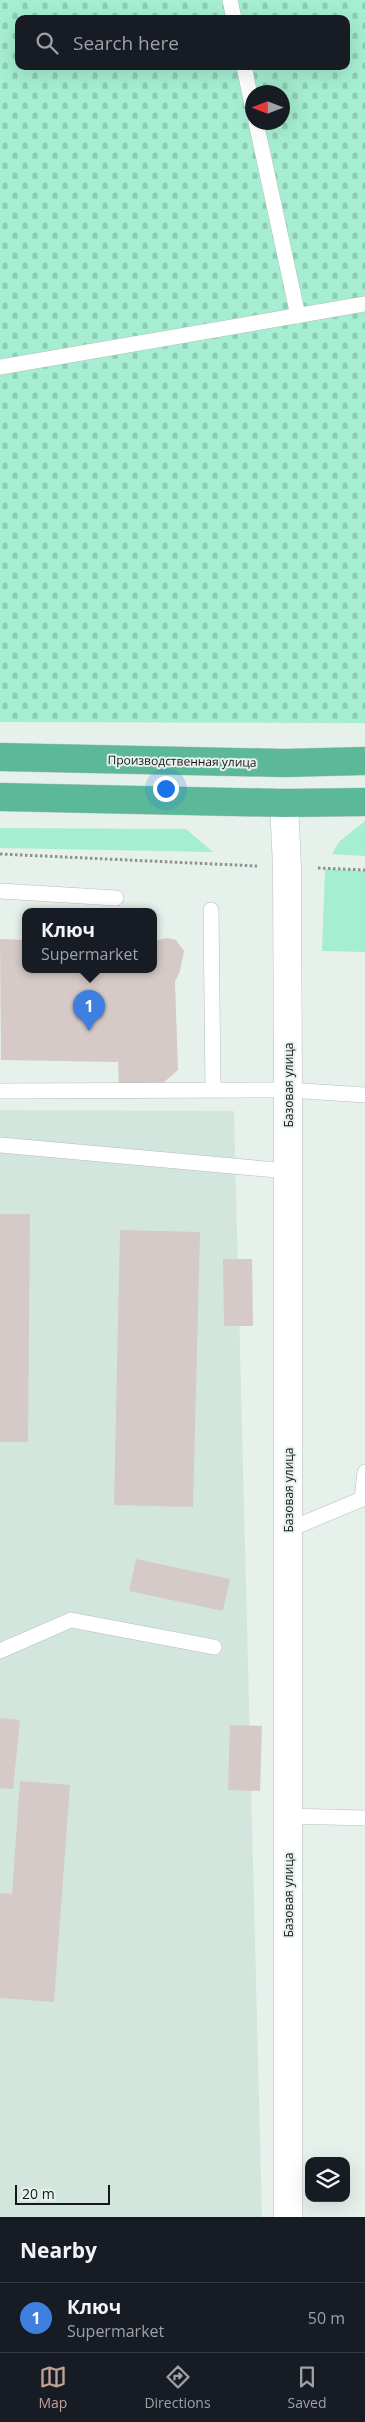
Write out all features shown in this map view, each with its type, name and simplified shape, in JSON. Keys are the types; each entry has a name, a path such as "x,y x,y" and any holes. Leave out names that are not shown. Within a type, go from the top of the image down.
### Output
{"highway":[{"name":"Производственная улица","path":"0,757 284,763 365,761"},
{"name":"Базовая улица","path":"284,763 284,803"},
{"path":"0,797 284,803 365,802"}],"street":[{"name":"Базовая улица","path":"284,803 287,867 288,1090 288,2217"}],"lane":[{"path":"230,0 233,15"},
{"path":"245,70 248,85"},
{"path":"258,130 298,316"},
{"path":"0,367 365,304"},
{"path":"0,891 116,898"},
{"path":"211,910 213,1089"},
{"path":"0,1092 213,1089 288,1090 365,1095"},
{"path":"0,1145 288,1171"},
{"path":"288,1530 362,1499 365,1472"},
{"path":"0,1651 71,1620 214,1647"},
{"path":"288,1816 365,1818"}],"path":[{"path":"0,854 365,870"}],"shaded area":[{"path":"0,1110 234,1111 262,2217 0,2217"}],"green space":[{"path":"0,0 365,0 365,723 0,722"},
{"path":"365,821 365,856 332,854 339,842"},
{"path":"0,828 186,829 213,852 0,848"},
{"path":"325,869 365,871 365,952 322,951"}],"building":[{"path":"167,938 176,940 184,951 180,971 175,982 178,1070 155,1090 119,1089 118,1062 1,1060 0,939 22,940 22,973 157,973 157,940"},
{"path":"0,1214 30,1214 28,1442 0,1442"},
{"path":"120,1230 200,1232 193,1507 114,1505"},
{"path":"223,1259 252,1259 253,1326 224,1326"},
{"path":"136,1559 230,1579 223,1611 129,1591"},
{"path":"0,1718 20,1720 13,1789 0,1788"},
{"path":"230,1725 262,1726 260,1791 228,1790"},
{"path":"20,1781 70,1785 54,2002 0,1998 0,1893 12,1894"}],"place":[{"name":"Ключ","path":"89,1031"}]}
